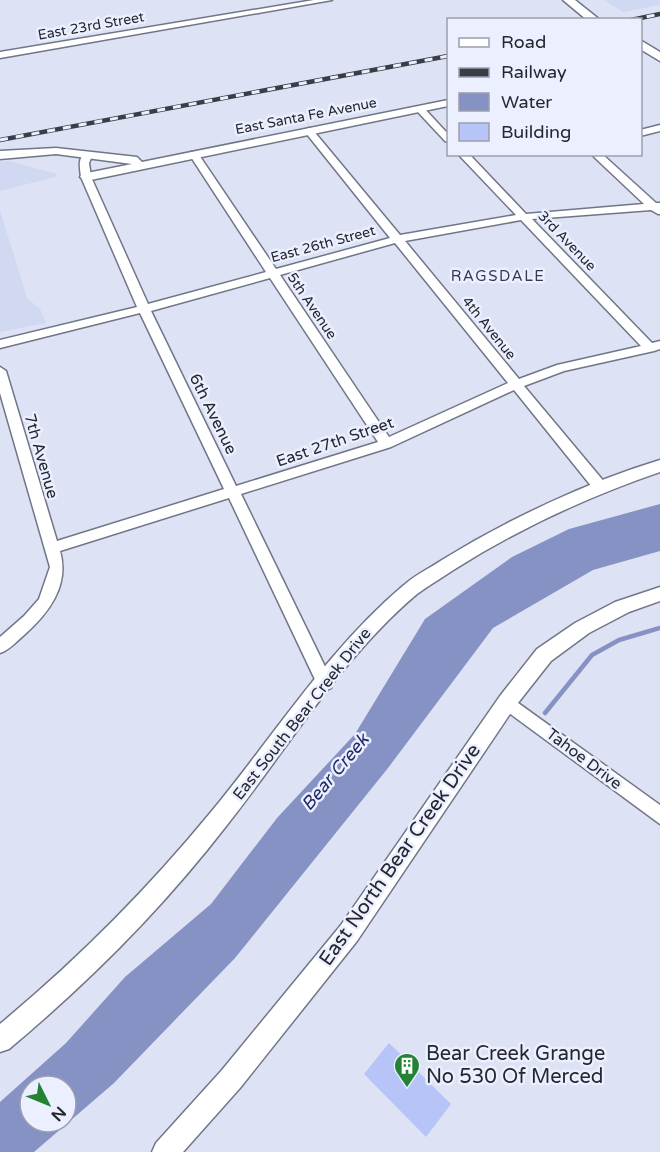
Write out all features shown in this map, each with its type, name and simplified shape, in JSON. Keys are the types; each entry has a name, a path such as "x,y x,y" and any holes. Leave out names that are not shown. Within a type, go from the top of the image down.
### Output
{"main road":[{"path":"568,0 592,18"},
{"path":"582,0 606,18"},
{"path":"642,44 660,57"},
{"path":"642,53 660,66"}],"street":[{"name":"East 23rd Street","path":"0,55 328,0"},
{"name":"East Santa Fe Avenue","path":"86,177 447,103"},
{"path":"420,109 447,138"},
{"path":"642,132 660,128"},
{"name":"4th Avenue","path":"309,131 601,488"},
{"name":"East Santa Fe Avenue","path":"0,155 46,151 135,161 169,159"},
{"name":"5th Avenue","path":"194,154 386,444"},
{"name":"6th Avenue","path":"87,156 84,163 86,177 144,309 325,683"},
{"name":"3rd Avenue","path":"465,156 523,217 655,346"},
{"path":"598,156 658,209"},
{"name":"East 26th Street","path":"0,344 144,309 397,239 523,217 658,209"},
{"name":"East 27th Street","path":"50,549 386,444 516,384 561,368 655,346"},
{"name":"7th Avenue","path":"0,371 57,567 54,589 42,609 0,646"},
{"name":"East South Bear Creek Drive","path":"0,1040 47,1001 152,899 373,624 435,572 547,512 601,488 660,466"},
{"name":"East North Bear Creek Drive","path":"165,1152 231,1079 349,933 507,702 544,655 582,628 622,607 660,594"},
{"name":"Tahoe Drive","path":"507,702 660,816"}],"shaded area":[{"path":"604,0 660,0 660,5 623,12"},
{"path":"9,161 57,174 55,177 0,191 0,162"},
{"path":"0,210 27,298 40,309 46,323 0,332"}],"water":[{"name":"Bear Creek","path":"660,504 660,551 593,570 493,628 388,768 235,958 114,1083 78,1114 78,1074 31,1074 66,1043 125,977 211,904 277,818 355,734 425,619 512,557 569,529"},
{"path":"18,1086 18,1134 55,1134 34,1152 0,1152 0,1102"}],"building":[{"name":"Bear Creek Grange No 530 Of Merced","path":"389,1043 451,1104 426,1137 364,1074"}],"waterway":[{"path":"545,713 592,655 619,640 660,628"}],"railway":[{"path":"641,18 660,14"},
{"path":"0,140 447,56"}],"place":[{"name":"Bear Creek Grange No 530 Of Merced","path":"407,1089"}],"district":[{"name":"RAGSDALE","path":"498,276"}]}
